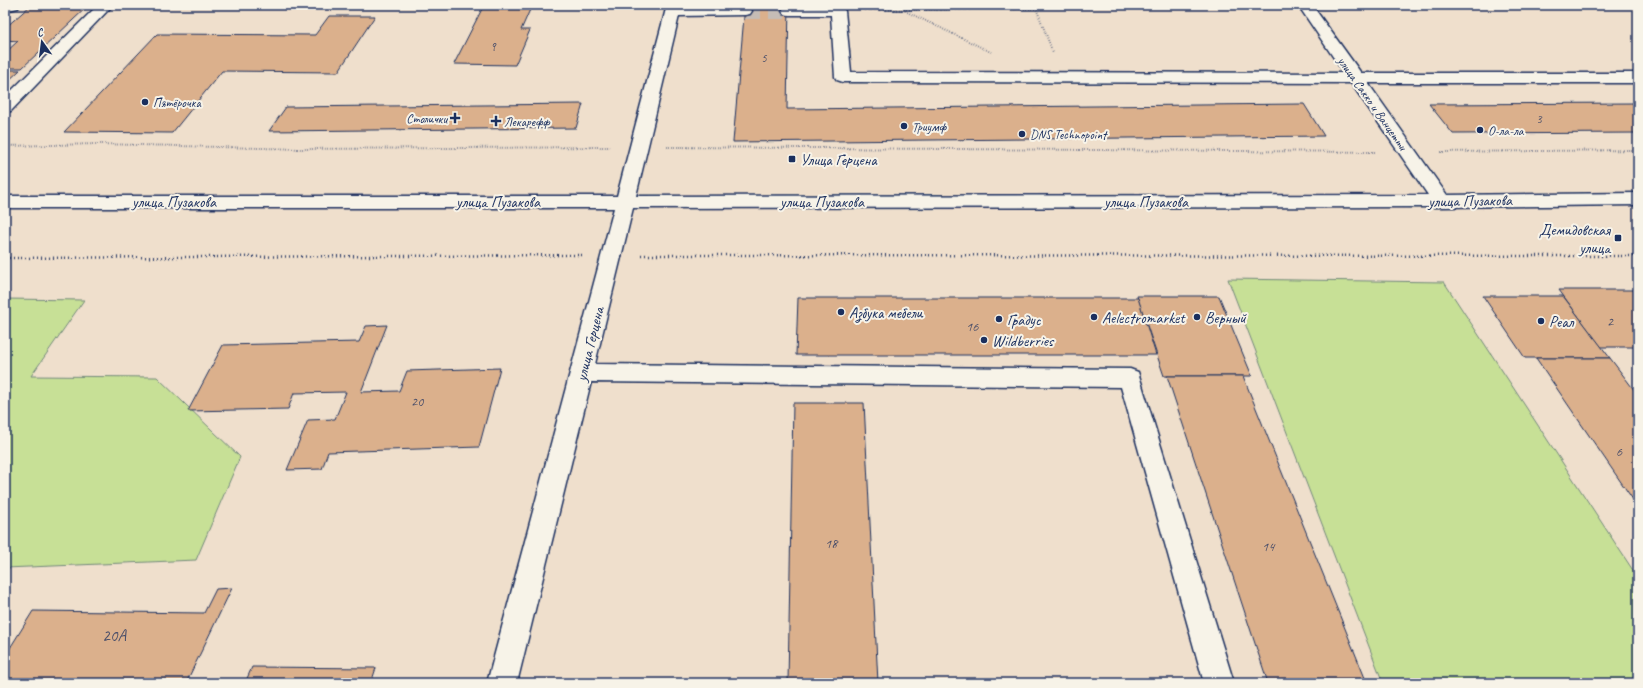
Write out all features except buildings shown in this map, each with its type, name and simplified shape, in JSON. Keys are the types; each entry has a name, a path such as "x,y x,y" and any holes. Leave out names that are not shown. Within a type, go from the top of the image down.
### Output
{"street":[{"path":"5,7 13,5"},
{"path":"5,107 106,5"},
{"name":"улица Сакко и Ванцетти","path":"1305,5 1442,201"},
{"path":"673,8 745,11"},
{"name":"улица Герцена","path":"502,683 626,201 673,8"},
{"path":"789,11 838,11 843,77 1638,78"},
{"name":"улица Пузакова","path":"5,202 1442,201 1638,199"},
{"path":"582,373 1130,378 1219,683"}],"path":[{"path":"1035,5 1061,77"},
{"path":"838,11 1036,9"},
{"path":"903,10 995,54"},
{"path":"5,146 98,144 301,149 639,147 1408,152 1638,150"},
{"path":"5,258 612,255 1638,256"}],"green space":[{"path":"1228,279 1444,282 1638,578 1638,683 1383,683"},
{"path":"5,299 84,300 31,376 157,377 240,457 196,560 5,568"}],"tunnel":[{"path":"745,11 789,11"}],"place":[{"name":"Пятёрочка","path":"145,102"},
{"name":"Столички","path":"455,118"},
{"name":"Лекарефф","path":"496,121"},
{"name":"Триумф","path":"904,126"},
{"name":"О-ла-ла","path":"1480,130"},
{"name":"DNS Technopoint","path":"1022,134"},
{"name":"Улица Герцена","path":"792,159"},
{"name":"Демидовская улица","path":"1618,238"},
{"name":"Азбука мебели","path":"841,312"},
{"name":"Aelectromarket","path":"1094,317"},
{"name":"Верный","path":"1197,317"},
{"name":"Градус","path":"999,319"},
{"name":"Реал","path":"1541,321"},
{"name":"Wildberries","path":"984,340"}]}
